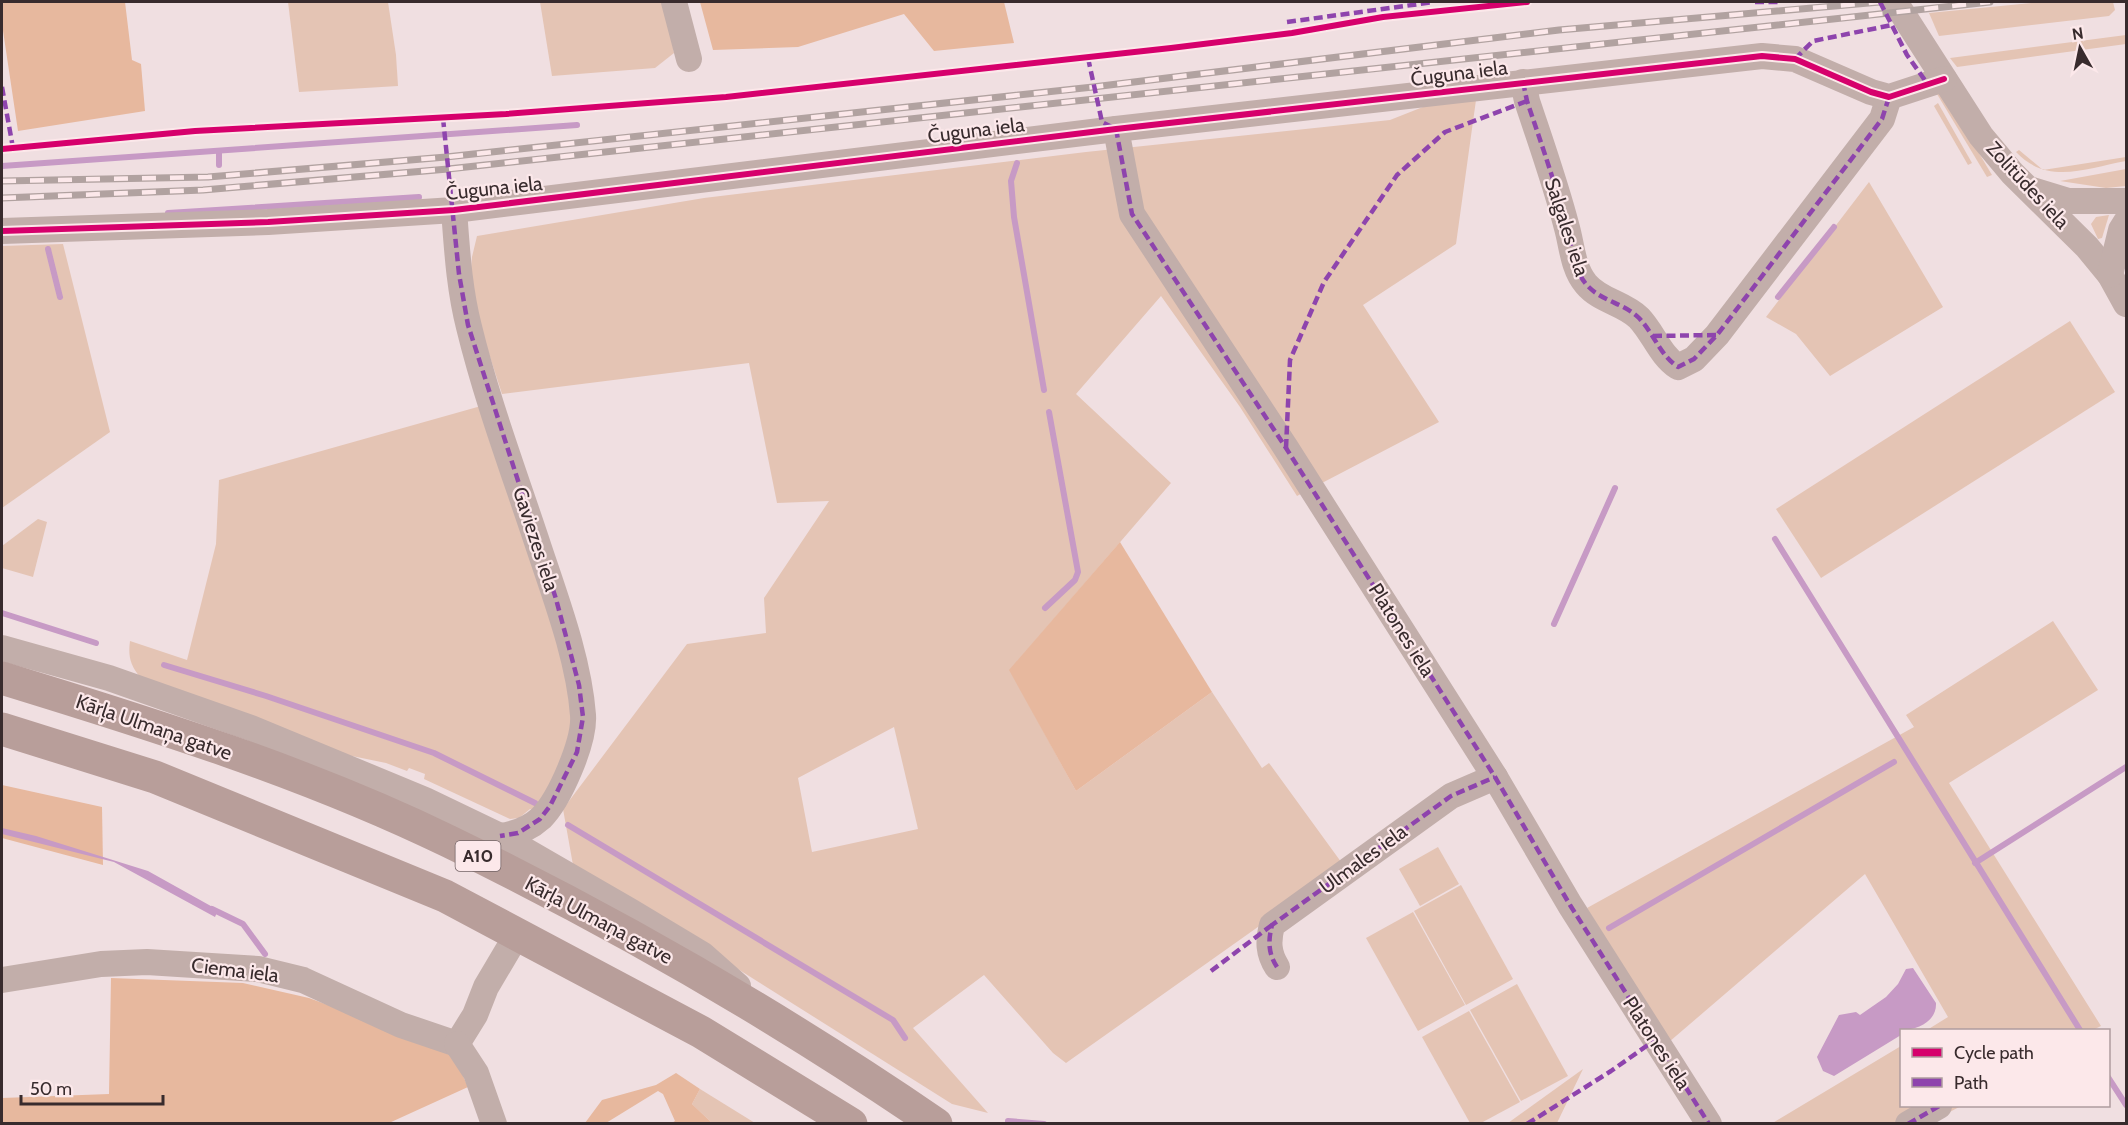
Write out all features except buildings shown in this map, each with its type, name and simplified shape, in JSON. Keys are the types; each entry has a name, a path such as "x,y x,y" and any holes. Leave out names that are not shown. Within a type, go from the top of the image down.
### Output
{"highway":[{"name":"Kārļa Ulmaņa gatve","path":"2,678 90,705 272,768 447,840 633,937 775,1019 936,1124"},
{"name":"A10","path":"2,729 155,777 275,824 445,896 701,1032 851,1124"}],"street":[{"path":"674,2 689,59"},
{"name":"Zolitūdes iela","path":"1894,2 1997,156 2087,247 2110,275 2127,304"},
{"name":"Čuguna iela","path":"2,231 268,222 454,210 1116,129 1762,56 1795,59 1870,92 1889,97"},
{"path":"1889,97 1944,79"},
{"name":"Salgales iela","path":"1523,82 1567,227 1576,265 1584,282 1596,295 1635,315 1647,327 1667,360 1678,367 1694,359 1717,335 1882,118 1889,97"},
{"name":"Platones iela","path":"1116,129 1132,214 1293,458 1495,777 1570,905 1709,1124"},
{"path":"2030,189 2068,201 2127,201"},
{"name":"Gaviezes iela","path":"454,210 459,274 468,325 556,599 579,685 583,717 577,752 550,806 540,819 518,833 500,836"},
{"path":"2110,275 2121,230 2127,222"},
{"path":"2,648 109,678 251,728 425,800 500,836 703,955 775,1019"},
{"name":"Ulmales iela","path":"1276,967 1271,958 1268,939 1272,925 1451,796 1495,777"},
{"path":"494,1124 476,1073 457,1044 475,1016 486,987 518,933"},
{"name":"Ciema iela","path":"2,980 101,964 147,962 258,969 303,980 401,1025 457,1044"},
{"path":"1908,1124 1937,1107"}],"shaded area":[{"path":"2,2 125,2 132,60 141,64 145,111 18,131 2,24"},
{"path":"288,2 388,2 398,86 299,92"},
{"path":"540,2 666,2 674,53 655,68 552,76"},
{"path":"700,2 1004,2 1014,43 934,51 904,14 798,47 713,50"},
{"path":"2043,2 2113,2 2115,10 2109,16 1939,36 1929,13"},
{"path":"2126,35 2126,44 1957,67 1950,58"},
{"path":"1942,91 1992,175 1987,177 1937,94"},
{"path":"1476,100 1456,244 1363,305 1439,422 1297,496 1240,407 1161,296 1076,394 1171,483 1010,670 1076,791 1212,692 1262,768 1269,763 1344,866 1066,1063 1053,1053 984,975 913,1028 988,1113 952,1104 573,865 563,809 687,644 766,633 764,598 829,501 777,503 749,363 502,394 469,292 472,257 477,236 704,198 1086,152 1390,120 1433,103","holes":["894,727 918,829 812,852 798,778"]},
{"path":"1938,103 1972,163 1968,165 1934,106"},
{"path":"2019,150 2042,169 2028,162 2016,152"},
{"path":"2126,157 2126,161 2082,170 2055,172 2045,170"},
{"path":"2126,169 2126,186 2106,188 2060,181"},
{"path":"1869,182 1943,307 1830,376 1796,334 1766,317"},
{"path":"2109,215 2102,238 2098,239 2091,224 2096,217"},
{"path":"63,244 110,432 2,508 2,246"},
{"path":"2070,321 2115,392 1821,578 1776,509"},
{"path":"481,406 575,690 573,730 548,791 535,811 530,809 519,818 510,819 424,779 425,774 409,768 407,771 386,763 347,755 140,677 130,660 130,641 187,660 216,544 219,480"},
{"path":"38,519 47,522 33,577 2,568 2,546"},
{"path":"1120,542 1212,692 1076,791 1009,670"},
{"path":"2053,621 2098,690 1949,783 2101,1026 2095,1029 1929,1029 1948,1017 1865,874 1669,1042 1587,908 1914,727 1906,715"},
{"path":"2,785 102,807 103,865 2,838"},
{"path":"2,828 36,836 148,871 218,910 215,917 114,862 2,834"},
{"path":"1438,847 1459,884 1420,906 1399,869"},
{"path":"1461,885 1513,979 1466,1005 1414,911"},
{"path":"1413,912 1465,1005 1418,1031 1366,938"},
{"path":"1913,968 1936,1003 1930,1019 1914,1028 1900,1029 1900,1036 1834,1076 1823,1071 1817,1057 1839,1015 1856,1012 1860,1015 1886,997 1898,984 1906,969"},
{"path":"111,978 243,983 309,998 452,1051 468,1087 389,1123 2,1124 2,1098 109,1094"},
{"path":"1517,984 1568,1076 1521,1101 1470,1010"},
{"path":"1469,1011 1520,1102 1481,1123 1470,1123 1422,1037"},
{"path":"1900,1047 1900,1107 1959,1107 1929,1123 1771,1124"},
{"path":"1583,1069 1557,1123 1508,1123"},
{"path":"676,1073 700,1089 692,1104 712,1123 672,1123 675,1121 663,1094 658,1091 606,1123 585,1123 602,1100 656,1085"},
{"path":"700,1089 755,1123 712,1123 692,1104"}],"waterway":[{"path":"2,166 577,125"},
{"path":"219,152 219,165"},
{"path":"1017,163 1011,181 1014,217 1044,390"},
{"path":"168,213 419,197"},
{"path":"1778,297 1834,227"},
{"path":"48,249 60,297"},
{"path":"1045,608 1075,580 1078,572 1049,412"},
{"path":"1554,624 1615,488"},
{"path":"1775,539 2079,1029"},
{"path":"2,613 96,643"},
{"path":"164,665 266,696 434,753 535,803"},
{"path":"1609,928 1894,762"},
{"path":"1975,863 2126,767"},
{"path":"568,825 893,1020 905,1038"},
{"path":"212,909 243,924 265,954"},
{"path":"2110,1080 2126,1105"},
{"path":"1008,1121 1044,1124"}],"railway":[{"path":"2,181 208,177 446,157 1093,87 1559,30 1880,2"},
{"path":"2,198 203,190 448,169 1990,2"}],"marked path":[{"path":"1287,22 1434,2"},
{"path":"1755,2 1780,2"},
{"path":"1880,2 1907,55 1929,86"},
{"path":"1795,59 1813,41 1892,25"},
{"path":"1088,58 1102,122 1116,129 1132,214 1286,448 1495,777 1570,905 1709,1124"},
{"path":"1523,82 1582,278 1592,290 1639,318 1666,357 1678,367 1694,359 1717,335 1882,119 1889,97"},
{"path":"2,87 13,148"},
{"path":"1286,448 1290,360 1324,282 1397,175 1445,132 1527,101"},
{"path":"443,118 459,274 468,325 556,599 579,685 583,717 577,752 550,806 540,819 518,833 500,836"},
{"path":"1653,336 1717,335"},
{"path":"1277,967 1270,947 1272,925 1451,796 1495,777"},
{"path":"1211,971 1272,925"},
{"path":"1527,1124 1655,1040"},
{"path":"1908,1124 1937,1107"}],"cycle path":[{"path":"2,149 195,131 506,114 726,97 1171,48 1292,33 1383,17 1527,2"},
{"path":"2,231 268,222 454,210 1116,129 1762,56 1795,59 1871,92 1889,97 1944,79"}]}
